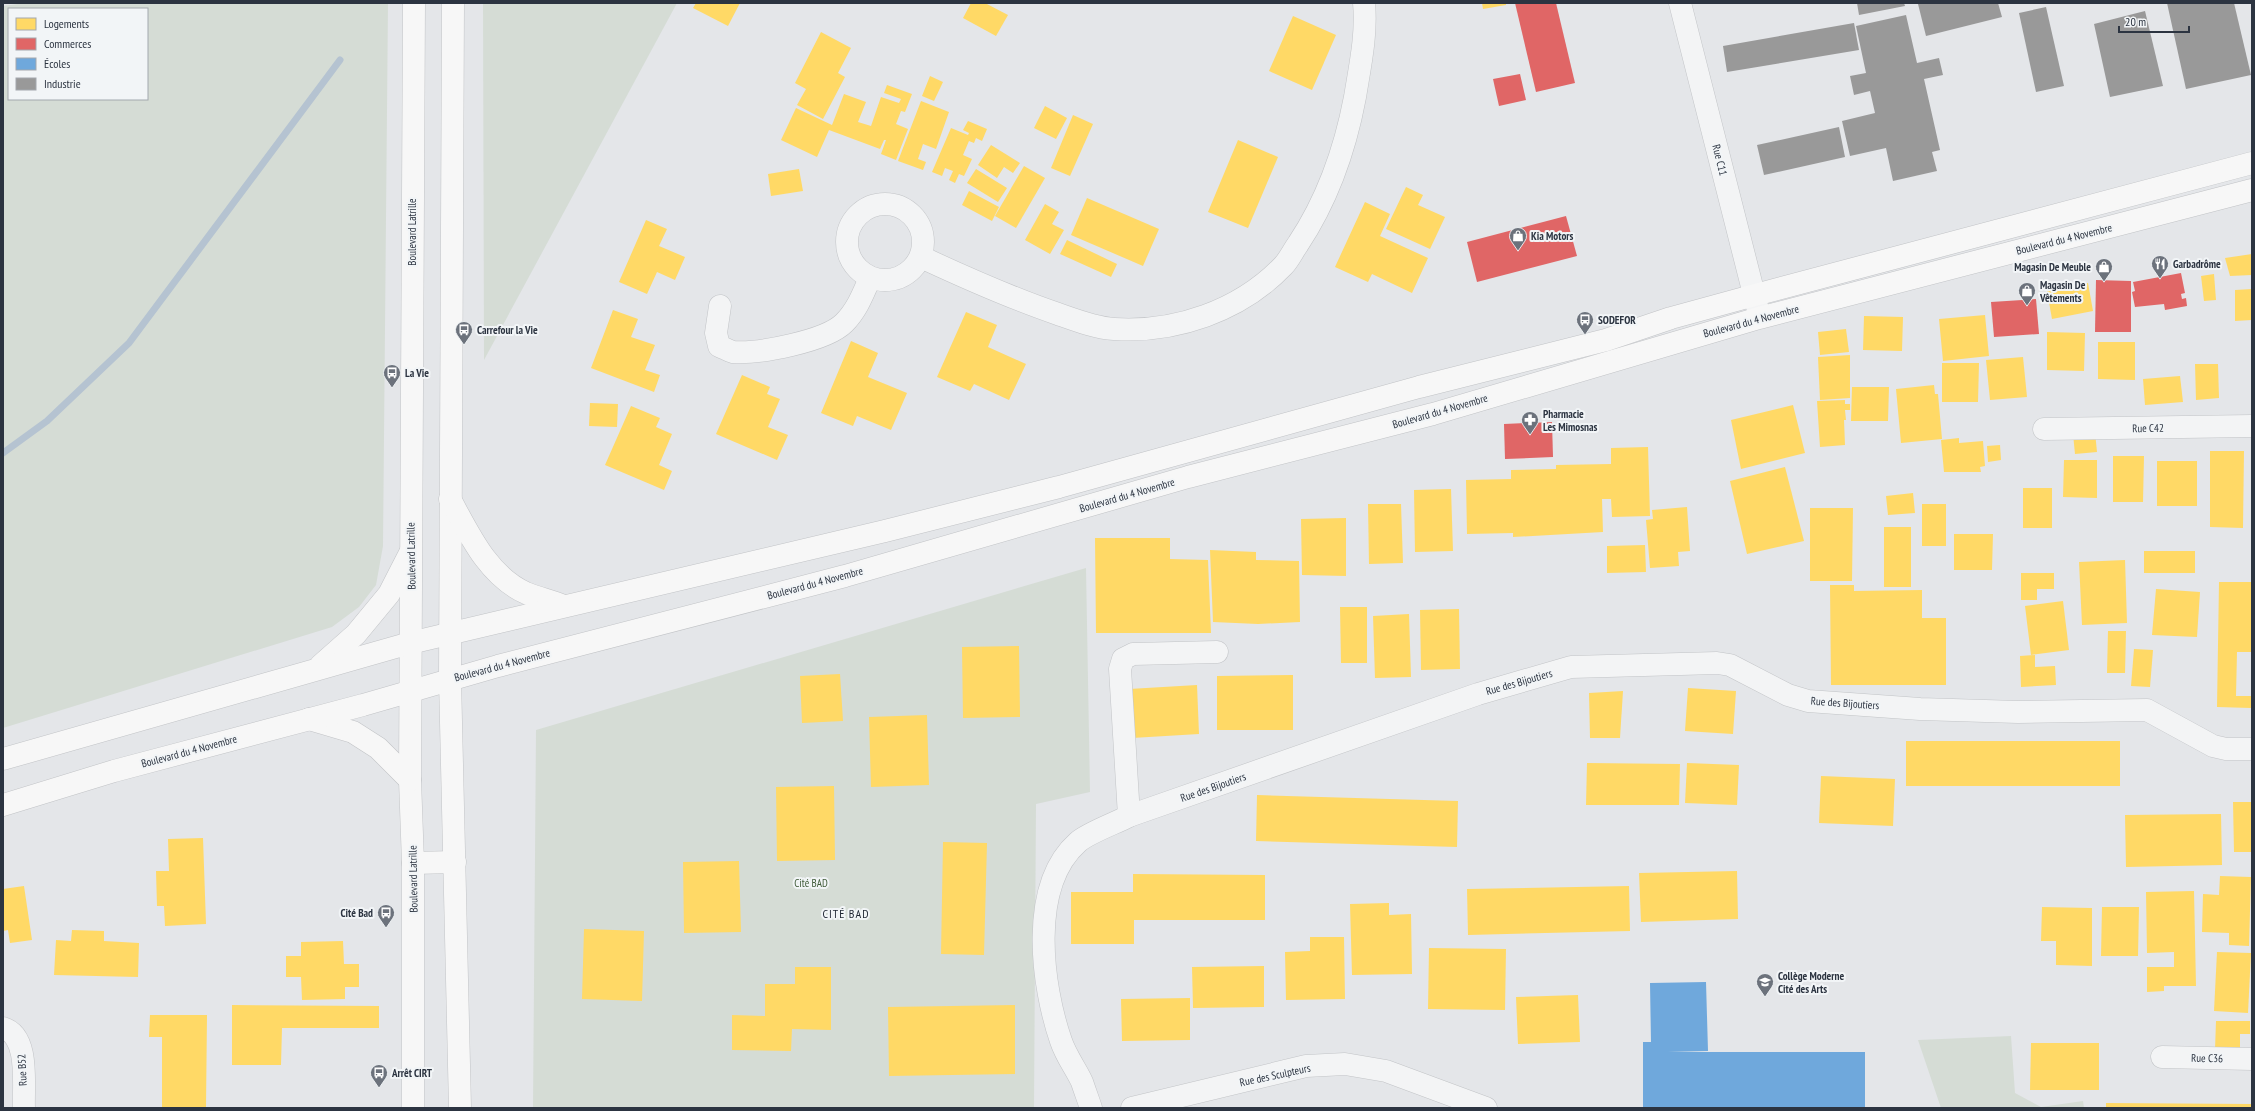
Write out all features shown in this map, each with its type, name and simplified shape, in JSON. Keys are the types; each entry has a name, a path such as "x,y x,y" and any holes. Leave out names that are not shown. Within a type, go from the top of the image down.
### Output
{"main road":[{"name":"Boulevard Latrille","path":"413,1108 413,863 410,780 410,553 414,3"},
{"path":"453,3 450,679 460,1108"},
{"name":"Boulevard du 4 Novembre","path":"3,759 410,642 885,531 1059,487 1419,387 1606,340 1671,318 1755,295 2252,163"},
{"name":"Boulevard du 4 Novembre","path":"3,805 114,772 450,679 845,576 1188,477 1433,414 1759,318 2252,190"},
{"path":"450,499 472,538 488,562 502,578 525,592 564,606"},
{"path":"319,668 356,634 389,594 410,553"},
{"path":"309,719 353,732 378,748 410,780"},
{"path":"413,863 455,862"}],"street":[{"path":"921,257 1014,299 1071,318 1112,329 1157,329 1200,318 1241,300 1283,266 1316,217 1337,166 1349,126 1363,42 1364,3"},
{"name":"Rue C11","path":"1680,3 1755,295 1759,318"},
{"path":"885,203 900,207 913,215 921,228 924,243 921,257 912,270 900,278 884,281 870,278 857,270 849,257 846,242 849,227 858,215 870,206 885,203"},
{"path":"720,306 716,334 719,346 732,352 759,351 791,345 822,336 843,324 858,306 870,278"},
{"name":"Rue C42","path":"2044,430 2252,426"},
{"path":"1130,816 1120,669 1123,659 1133,654 1217,652"},
{"name":"Rue des Bijoutiers","path":"1091,1108 1082,1083 1062,1043 1050,1004 1045,957 1046,902 1053,878 1078,842 1130,816 1478,694 1571,667 1717,663 1730,665 1795,698 1920,709 2018,712 2147,710 2213,746 2226,749 2252,749"},
{"name":"Rue B52","path":"9,1031 21,1046 24,1108"},
{"name":"Rue C36","path":"2162,1057 2252,1059"},
{"name":"Rue des Sculpteurs","path":"1132,1108 1306,1066 1345,1064 1386,1071 1486,1108"}],"green space":[{"path":"25,3 388,3 383,546 376,585 359,607 332,627 3,728 3,6"},
{"path":"483,3 677,3 484,360"},
{"name":"Cité BAD","path":"1086,568 1090,792 1036,804 1034,1108 533,1108 536,730"},
{"path":"2011,1036 2015,1093 2041,1107 2083,1101 2084,1108 1941,1108 1918,1040"}],"building: Logements":[{"path":"696,3 740,3 728,26 693,8"},
{"path":"971,3 985,3 1008,15 996,36 963,18"},
{"path":"1482,3 1506,3 1506,5 1483,9"},
{"path":"1293,16 1336,35 1312,90 1269,71"},
{"path":"821,32 851,48 838,73 845,77 823,119 797,105 806,89 795,83"},
{"path":"930,76 943,82 934,101 922,96"},
{"path":"887,85 912,94 905,112 901,111 896,124 908,129 896,160 881,154 886,140 884,140 880,149 829,130 817,157 781,140 796,108 832,125 844,94 866,102 858,122 871,126 881,97 899,103 901,99 884,93"},
{"path":"921,101 949,112 936,149 923,144 918,159 926,162 923,170 898,161"},
{"path":"1045,106 1067,118 1056,139 1034,128"},
{"path":"1073,115 1093,124 1070,176 1051,168"},
{"path":"968,121 987,129 982,141 976,138 974,143 969,141 963,155 972,159 964,176 959,174 955,183 949,180 953,171 945,168 942,176 932,172 951,128 968,135 969,133 963,130"},
{"path":"1238,140 1278,157 1248,228 1208,212"},
{"path":"991,145 1020,163 1013,173 1004,167 997,178 978,165"},
{"path":"1024,166 1045,178 1016,228 995,216"},
{"path":"799,169 803,191 771,196 768,174"},
{"path":"976,169 1007,188 998,202 967,183"},
{"path":"1406,187 1423,195 1418,205 1445,217 1430,249 1386,229"},
{"path":"969,191 999,207 992,221 962,205"},
{"path":"1087,198 1159,229 1143,266 1071,235"},
{"path":"1365,202 1390,214 1380,236 1428,258 1412,293 1372,274 1368,282 1335,267"},
{"path":"1045,204 1059,212 1052,224 1064,230 1050,254 1025,240"},
{"path":"646,220 667,229 659,246 685,257 675,280 657,272 647,294 619,282"},
{"path":"1067,240 1117,264 1111,277 1060,254"},
{"path":"2252,254 2252,275 2230,276 2225,258"},
{"path":"2214,274 2216,300 2204,301 2201,276"},
{"path":"2088,283 2093,311 2052,319 2047,291"},
{"path":"2252,289 2252,320 2235,321 2235,290"},
{"path":"613,310 638,319 631,337 655,345 645,370 660,375 654,392 591,368"},
{"path":"966,312 997,325 988,347 1026,364 1009,400 974,384 970,391 937,377"},
{"path":"1985,315 1989,356 1943,361 1939,319"},
{"path":"1864,316 1903,317 1902,351 1863,350"},
{"path":"1846,329 1849,352 1820,355 1818,332"},
{"path":"2047,332 2085,333 2084,371 2047,370"},
{"path":"851,341 878,353 868,377 907,393 891,430 857,416 853,426 821,413"},
{"path":"2098,342 2135,342 2135,380 2098,379"},
{"path":"1850,355 1850,398 1820,400 1818,357"},
{"path":"2023,357 2027,397 1990,400 1986,360"},
{"path":"1942,363 1979,363 1978,402 1942,402"},
{"path":"2195,364 2218,364 2219,398 2196,400"},
{"path":"742,375 770,387 767,394 780,399 768,427 788,435 777,460 716,434"},
{"path":"2180,376 2183,402 2145,405 2143,379"},
{"path":"1934,385 1935,394 1938,394 1942,439 1901,443 1896,389"},
{"path":"1852,387 1889,387 1888,421 1851,421"},
{"path":"1845,400 1845,404 1850,404 1850,410 1845,410 1845,445 1820,447 1817,401"},
{"path":"590,403 618,404 617,427 589,426"},
{"path":"1793,405 1805,453 1741,469 1731,420"},
{"path":"631,406 660,418 656,427 672,434 659,465 672,471 664,490 605,465"},
{"path":"2095,432 2097,452 2075,454 2073,434"},
{"path":"1959,438 1959,443 1983,441 1985,466 1980,467 1981,472 1944,472 1941,440"},
{"path":"2000,445 2001,460 1988,462 1987,446"},
{"path":"1648,447 1650,516 1612,517 1611,499 1602,499 1603,532 1513,537 1513,533 1467,534 1466,480 1511,479 1511,470 1556,469 1556,465 1611,464 1611,448"},
{"path":"2210,451 2244,451 2243,528 2210,527"},
{"path":"2113,456 2144,456 2143,502 2113,502"},
{"path":"2064,460 2097,460 2097,498 2063,497"},
{"path":"2157,461 2197,461 2197,506 2157,506"},
{"path":"1785,467 1804,541 1747,554 1730,481"},
{"path":"2023,488 2052,488 2052,528 2023,528"},
{"path":"1451,489 1453,551 1415,552 1414,490"},
{"path":"1913,493 1915,513 1888,515 1886,496"},
{"path":"1368,504 1401,504 1403,563 1369,564"},
{"path":"1922,504 1946,504 1946,546 1922,546"},
{"path":"1687,507 1690,551 1678,552 1679,566 1650,568 1646,520 1653,519 1652,510"},
{"path":"1810,508 1853,508 1852,581 1810,581"},
{"path":"1346,518 1346,576 1302,575 1301,519"},
{"path":"2252,520 2252,534 2251,534"},
{"path":"1884,527 1911,527 1911,587 1884,587"},
{"path":"1954,534 1993,534 1992,570 1954,570"},
{"path":"1095,538 1170,538 1170,559 1208,560 1211,633 1096,633"},
{"path":"1645,545 1646,572 1607,573 1607,546"},
{"path":"1210,550 1256,552 1256,560 1299,561 1300,622 1258,624 1213,622"},
{"path":"2144,551 2195,551 2195,573 2144,573"},
{"path":"2125,560 2127,623 2082,625 2079,562"},
{"path":"2021,573 2054,573 2054,589 2037,589 2037,600 2021,600"},
{"path":"2219,582 2252,582 2252,652 2237,652 2236,696 2251,696 2251,708 2217,707"},
{"path":"1830,585 1854,585 1854,591 1922,590 1922,618 1946,618 1946,685 1831,685"},
{"path":"2156,589 2200,592 2197,637 2152,635"},
{"path":"2063,601 2069,650 2031,655 2025,606"},
{"path":"1340,607 1367,607 1367,663 1341,663"},
{"path":"1459,609 1460,669 1421,670 1420,610"},
{"path":"1409,614 1411,677 1375,678 1373,616"},
{"path":"2108,631 2126,631 2125,673 2107,673"},
{"path":"1019,646 1020,717 963,718 962,647"},
{"path":"2134,649 2153,650 2150,687 2131,686"},
{"path":"2035,655 2035,667 2055,666 2056,685 2021,687 2020,656"},
{"path":"840,674 843,721 802,723 800,676"},
{"path":"1293,675 1293,730 1217,730 1217,676"},
{"path":"1197,685 1199,734 1132,738 1129,689"},
{"path":"1688,688 1736,691 1733,734 1685,731"},
{"path":"1623,691 1620,738 1590,738 1589,693"},
{"path":"927,715 929,785 871,787 869,717"},
{"path":"1906,741 2120,741 2120,786 1906,786"},
{"path":"1587,763 1680,764 1679,805 1586,805"},
{"path":"1687,763 1739,765 1737,805 1685,803"},
{"path":"1821,776 1895,779 1893,826 1819,823"},
{"path":"834,786 835,860 777,861 776,787"},
{"path":"1257,795 1458,801 1457,847 1256,841"},
{"path":"2233,802 2252,802 2252,852 2234,852"},
{"path":"2221,814 2222,865 2126,867 2125,815"},
{"path":"203,838 206,924 165,926 164,906 157,906 156,871 169,871 168,839"},
{"path":"943,842 987,843 984,955 941,954"},
{"path":"739,861 741,932 684,933 683,862"},
{"path":"1737,871 1738,919 1641,922 1639,873"},
{"path":"1133,874 1265,875 1265,920 1134,920 1134,944 1071,944 1071,892 1133,892"},
{"path":"2220,876 2251,877 2249,946 2229,945 2229,933 2202,932 2203,894 2219,895"},
{"path":"24,886 32,940 10,943 8,930 3,931 3,889"},
{"path":"1629,886 1630,931 1468,935 1467,889"},
{"path":"2194,891 2196,986 2164,986 2164,991 2147,992 2147,967 2174,967 2174,952 2147,953 2146,892"},
{"path":"1389,903 1389,915 1411,914 1412,974 1352,975 1350,904"},
{"path":"2042,907 2092,908 2092,966 2056,965 2056,941 2041,941"},
{"path":"2102,907 2139,907 2138,956 2101,956"},
{"path":"584,929 644,931 642,1001 582,999"},
{"path":"72,930 104,931 104,941 139,943 138,977 54,975 56,940 71,941"},
{"path":"1310,937 1344,937 1345,999 1286,1000 1285,952 1310,951"},
{"path":"343,941 344,964 359,964 359,987 345,987 345,999 302,1000 301,977 286,977 286,956 301,956 301,942"},
{"path":"1429,948 1506,949 1505,1010 1428,1009"},
{"path":"2217,952 2251,953 2248,1013 2214,1011"},
{"path":"1264,966 1264,1007 1193,1008 1192,967"},
{"path":"795,967 831,967 831,1030 792,1029 791,1051 732,1050 732,1015 765,1016 765,984 795,984"},
{"path":"1578,995 1580,1042 1518,1044 1516,997"},
{"path":"1190,998 1190,1040 1122,1041 1121,999"},
{"path":"232,1005 379,1006 379,1028 282,1028 281,1065 232,1065"},
{"path":"1015,1005 1015,1074 889,1076 888,1007"},
{"path":"150,1015 207,1015 206,1108 162,1108 162,1037 149,1037"},
{"path":"2216,1021 2250,1021 2250,1034 2240,1034 2240,1051 2215,1050"},
{"path":"2031,1043 2099,1043 2099,1090 2030,1090"},
{"path":"2106,1103 2252,1104 2252,1108 2106,1108"}],"building: Commerces":[{"path":"1515,3 1556,3 1575,83 1536,92"},
{"path":"1520,74 1526,100 1499,106 1493,79"},
{"path":"1566,216 1577,256 1477,282 1467,242"},
{"path":"2181,273 2185,293 2181,294 2182,299 2186,298 2187,306 2165,310 2164,304 2135,307 2132,292 2135,291 2133,282"},
{"path":"2096,280 2131,281 2131,332 2095,332"},
{"path":"2036,299 2039,334 1994,337 1991,302"},
{"path":"1552,422 1553,457 1505,459 1504,424"}],"building: Écoles":[{"path":"1706,982 1708,1051 1668,1052 1865,1052 1865,1108 1643,1108 1643,1042 1651,1042 1650,983"}],"building: Industrie":[{"path":"1857,3 1904,3 1905,6 1859,15"},
{"path":"1998,3 2002,17 1926,36 1918,4"},
{"path":"2167,3 2234,3 2251,75 2186,89"},
{"path":"2046,7 2064,86 2036,92 2019,13"},
{"path":"2145,11 2163,86 2110,97 2094,24"},
{"path":"1906,15 1917,63 1939,58 1943,75 1924,79 1940,150 1932,152 1937,171 1893,181 1886,148 1850,156 1842,121 1875,113 1870,91 1854,95 1850,76 1866,73 1856,26"},
{"path":"1854,23 1859,50 1727,72 1723,46"},
{"path":"1839,127 1845,157 1764,175 1757,145"}],"waterway":[{"path":"3,453 47,421 129,343 340,60"}],"place":[{"name":"Kia Motors","path":"1518,251"},
{"name":"Garbadrôme","path":"2160,279"},
{"name":"Magasin De Meuble","path":"2104,282"},
{"name":"Magasin De Vêtements","path":"2027,306"},
{"name":"SODEFOR","path":"1585,335"},
{"name":"Carrefour la Vie","path":"464,345"},
{"name":"La Vie","path":"392,388"},
{"name":"Pharmacie Les Mimosnas","path":"1530,435"},
{"name":"Cité Bad","path":"386,928"},
{"name":"Collège Moderne Cité des Arts","path":"1765,997"},
{"name":"Arrêt CIRT","path":"379,1088"}],"district":[{"name":"CITÉ BAD","path":"846,914"}]}
